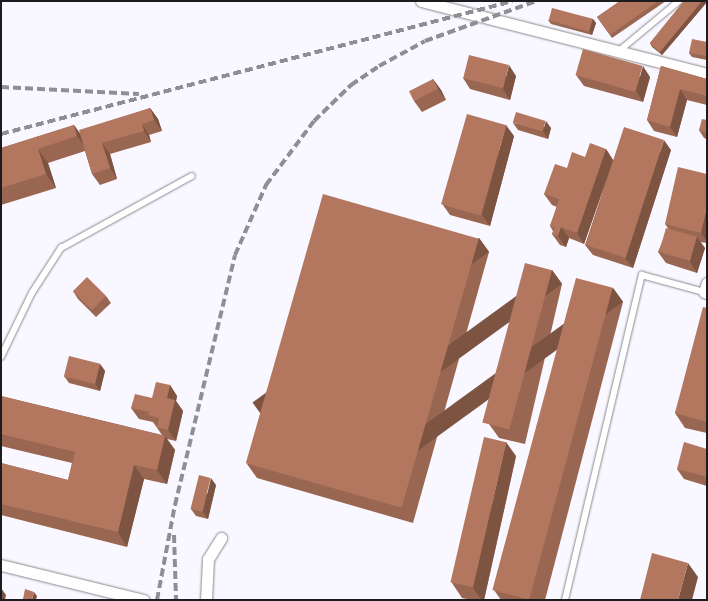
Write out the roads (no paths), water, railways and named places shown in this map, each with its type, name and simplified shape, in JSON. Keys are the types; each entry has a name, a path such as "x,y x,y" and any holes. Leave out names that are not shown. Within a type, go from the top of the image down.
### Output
{"street":[{"path":"421,1 707,74"},
{"path":"206,600 208,559 221,538"},
{"path":"1,566 144,600"}],"lane":[{"path":"619,51 680,1"},
{"path":"1,357 32,293 61,248 192,176"},
{"path":"565,600 642,275 706,290"}],"railway":[{"path":"1,134 513,1"},
{"path":"157,600 175,505 235,255 266,185 314,121 351,85 379,66 425,41 536,1"},
{"path":"1,87 139,94"},
{"path":"174,535 176,600"}]}
